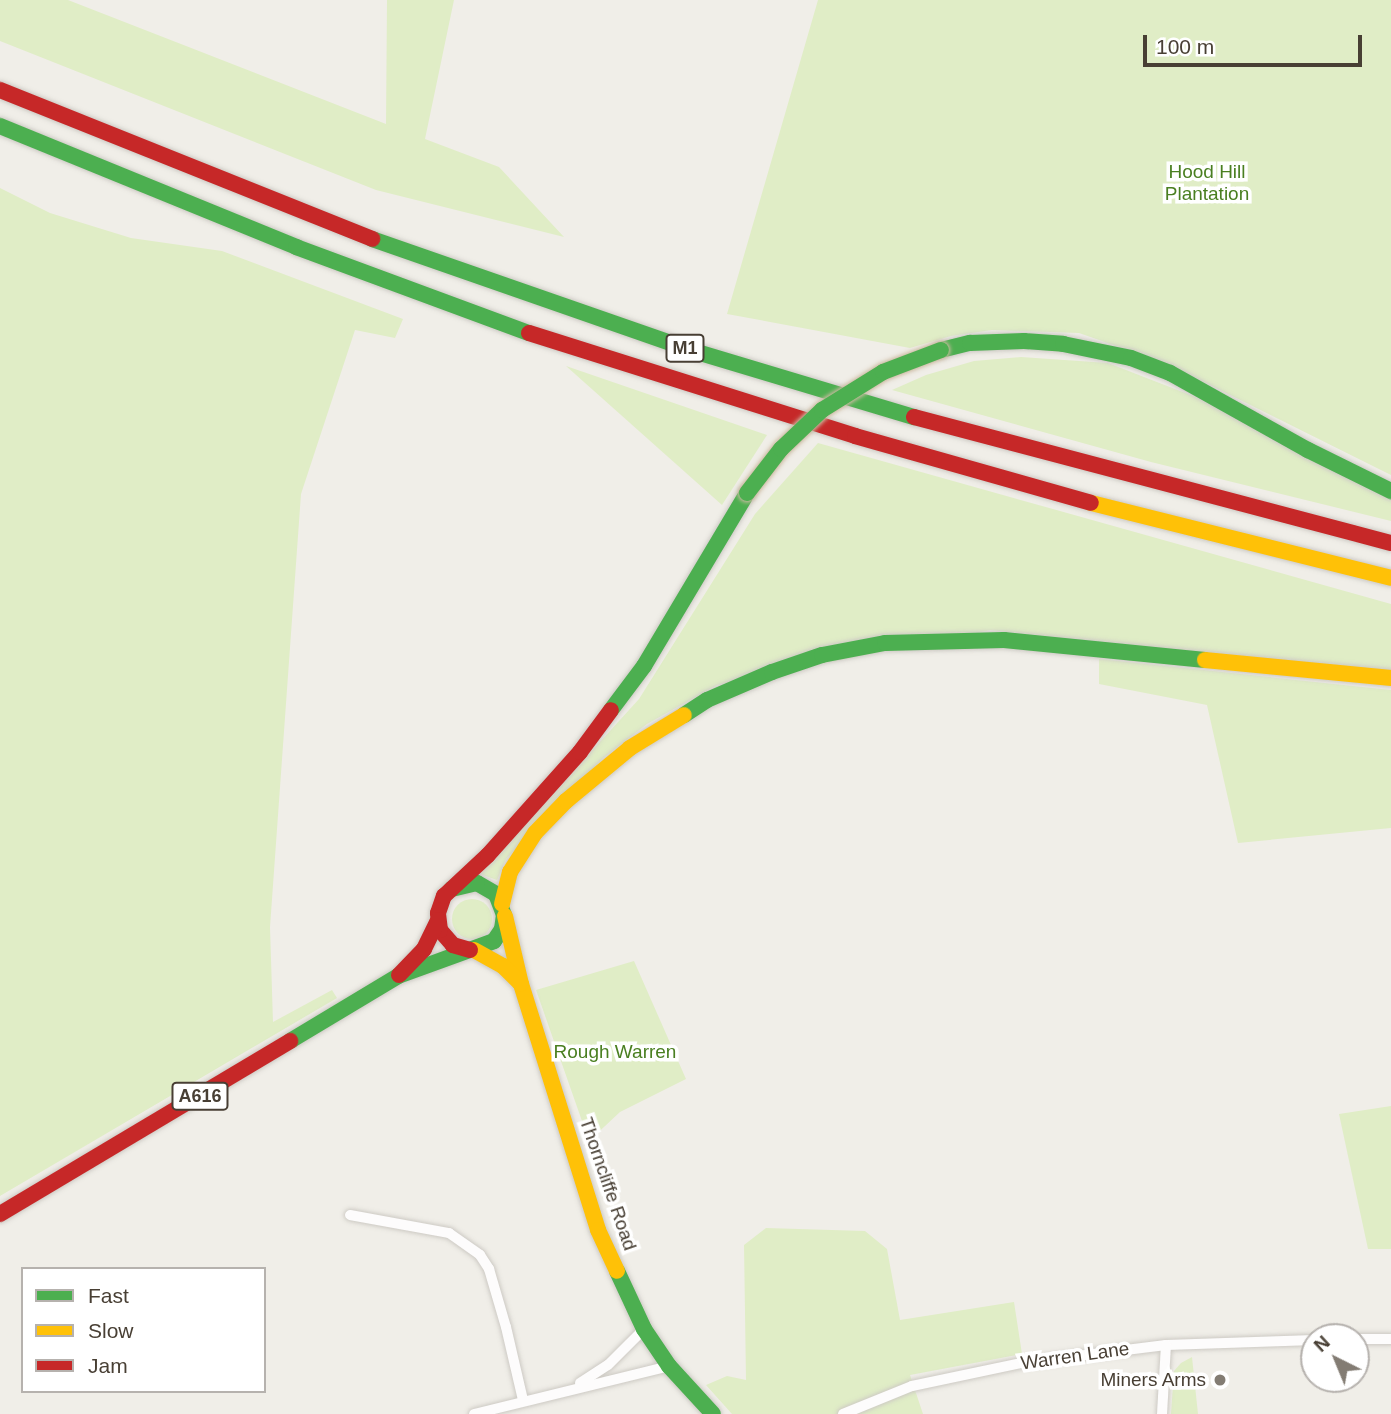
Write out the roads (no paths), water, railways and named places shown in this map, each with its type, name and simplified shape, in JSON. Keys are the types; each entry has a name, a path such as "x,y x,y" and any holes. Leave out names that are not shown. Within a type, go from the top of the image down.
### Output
{"main road":[{"name":"M1","path":"0,90 379,242 697,352 892,412 1391,543"},
{"name":"M1","path":"0,126 296,247 571,348 855,436 1079,499 1391,578"},
{"path":"452,889 488,855 580,752 644,666 747,493 781,449 822,410 883,372 941,350 970,343 1024,341 1063,344 1131,358 1170,373 1308,450 1391,491"},
{"path":"503,909 510,872 535,833 566,801 630,748 707,700 772,672 822,655 885,643 1004,640 1391,678"},
{"path":"452,889 477,883 496,894 503,909"},
{"name":"A616","path":"398,976 424,948 438,920 439,906 452,889"},
{"name":"A616","path":"0,1214 398,976 494,941 502,929 503,909"},
{"name":"Thorncliffe Road","path":"503,909 521,984 597,1230 644,1329 669,1366 713,1414"},
{"path":"438,920 448,941 503,966 521,984"}],"street":[{"path":"350,1215 449,1234 480,1255 489,1269 503,1315 523,1400"},
{"path":"572,1388 608,1365 644,1329"},
{"path":"1370,1339 1391,1339"},
{"name":"Warren Lane","path":"843,1414 912,1386 980,1370 1133,1347 1300,1340"},
{"path":"1162,1414 1166,1345"},
{"path":"474,1414 669,1366"}],"place":[{"name":"Miners Arms","path":"1220,1380"}],"park label":[{"name":"Hood Hill Plantation","path":"1207,183"},
{"name":"Rough Warren","path":"615,1052"}]}
